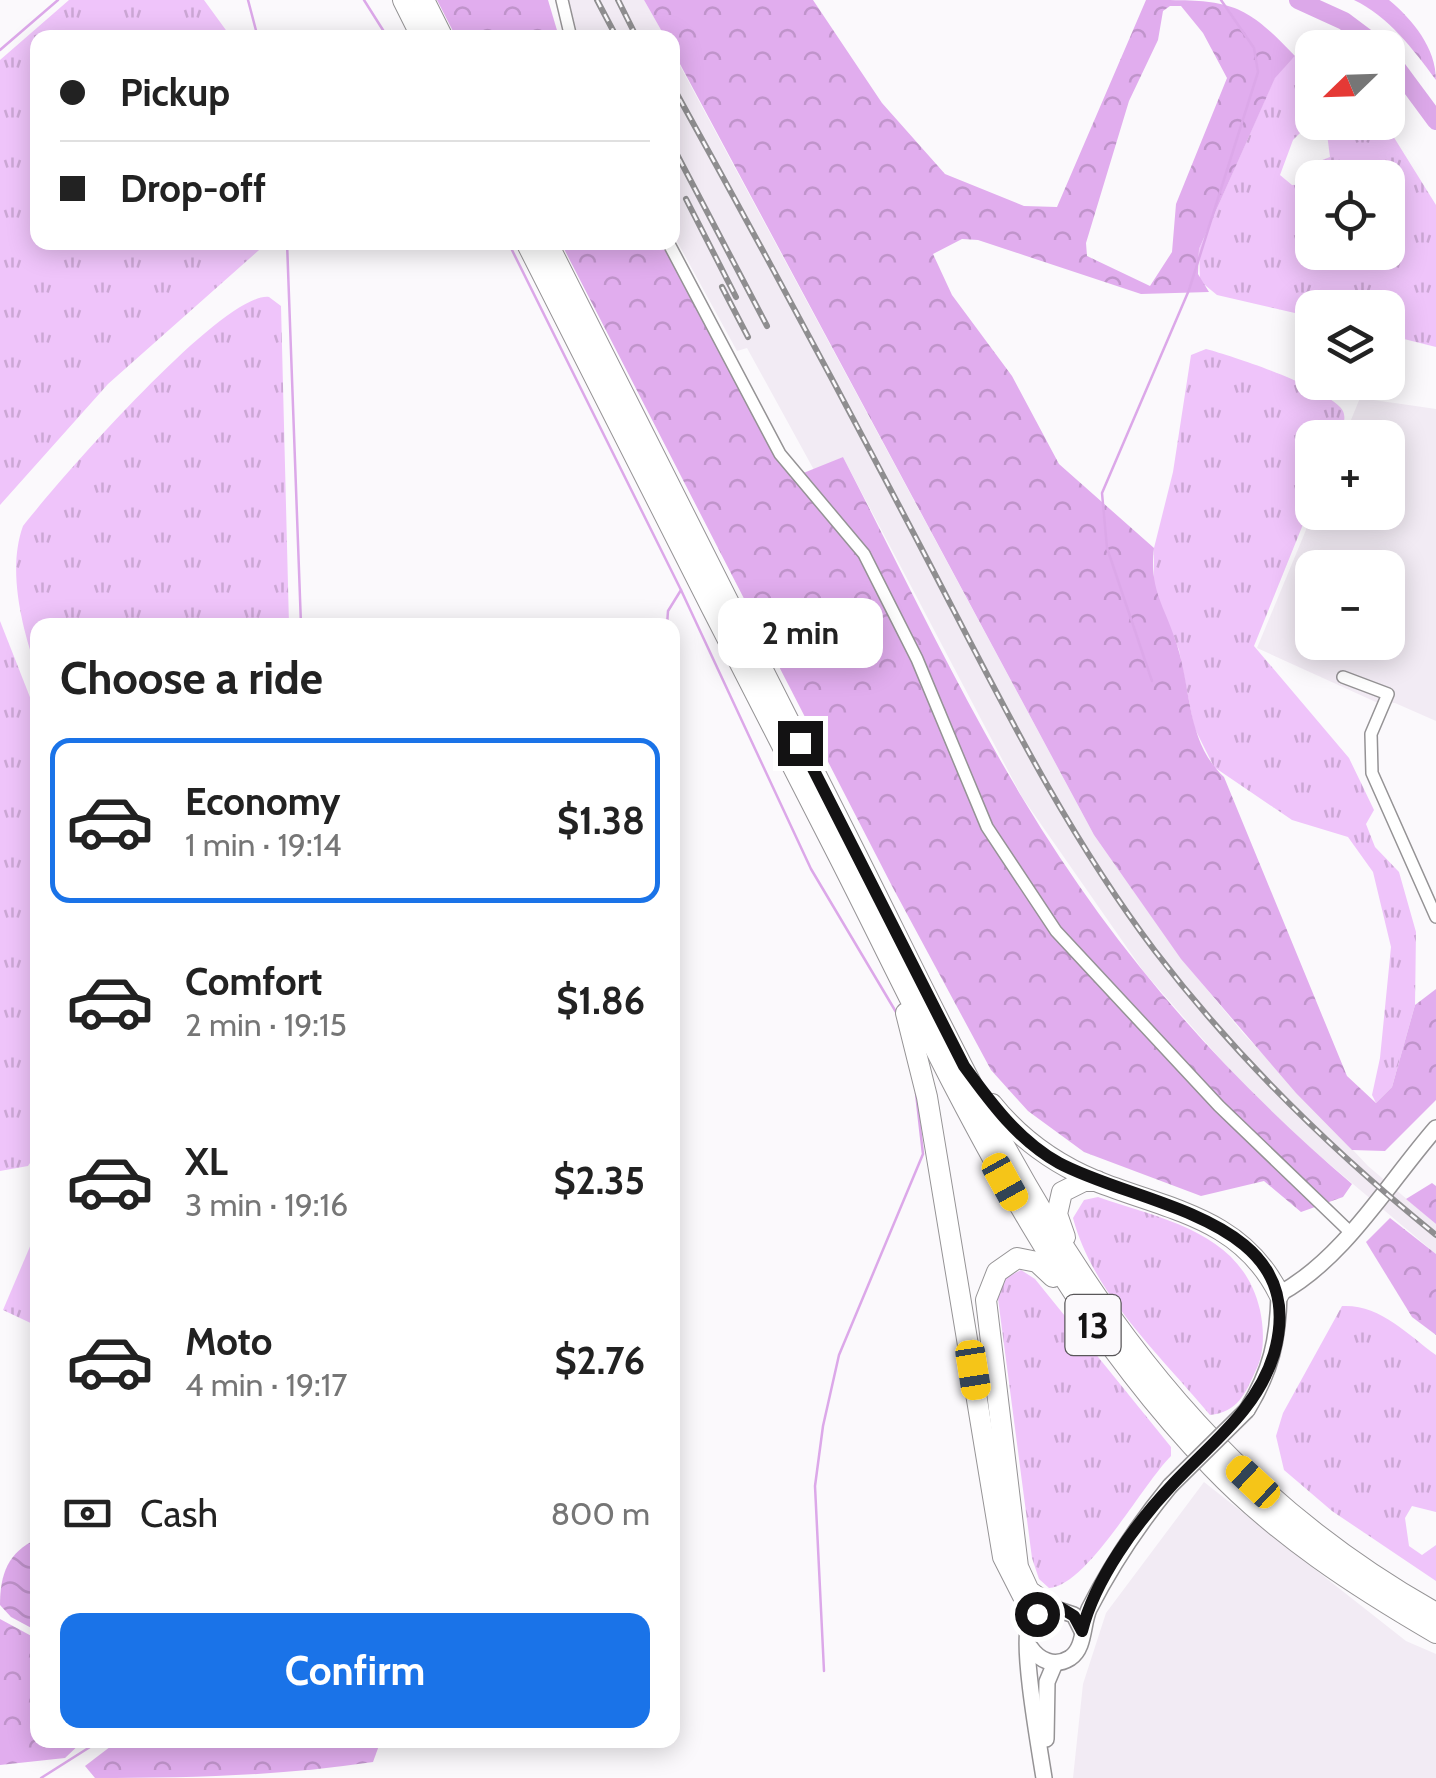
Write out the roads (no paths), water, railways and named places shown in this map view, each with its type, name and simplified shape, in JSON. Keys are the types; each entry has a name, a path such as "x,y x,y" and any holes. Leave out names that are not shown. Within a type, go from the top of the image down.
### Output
{"highway":[{"path":"402,0 418,30"},
{"path":"424,0 439,30"},
{"name":"13","path":"530,250 989,1154 1096,1316 1200,1453 1264,1516 1320,1561 1436,1633"},
{"name":"13","path":"550,250 964,1066 1096,1316 1277,1505 1330,1548 1436,1613"},
{"path":"870,918 913,1032 1002,1557 1032,1614 1031,1621"},
{"path":"964,1066 1020,1136 1056,1161 1097,1181 1188,1210 1232,1234 1266,1269 1278,1294"},
{"path":"1096,1316 1056,1214 1062,1192 1097,1181"},
{"path":"1061,1610 1030,1591 1018,1568 986,1300 988,1286 996,1272 1016,1258 1037,1262 1096,1316"}],"street":[{"path":"562,0 569,30"},
{"path":"672,250 780,454 864,554 917,658 988,826 1056,931 1220,1106 1349,1231"},
{"path":"1344,676 1388,694 1371,734 1372,773 1436,916"},
{"path":"1030,1647 1043,1660 1055,1663 1074,1654 1101,1586 1136,1529 1170,1486 1247,1410 1267,1378 1278,1340 1278,1294 1303,1281 1436,1128"},
{"path":"1047,1778 1032,1706 1031,1621 1061,1610 1101,1586"},
{"path":"1061,1610 1082,1631"},
{"path":"1047,1778 1045,1712 1055,1663"}],"water":[{"path":"30,1542 30,1627 11,1617 0,1605 8,1565"}],"waterway":[{"path":"0,50 58,0"},
{"path":"248,0 256,30"},
{"path":"364,0 383,30"},
{"path":"1152,681 1107,548 1102,493 1189,290 1258,72 1254,48 1221,0"},
{"path":"1298,0 1356,30"},
{"path":"1405,79 1436,121"},
{"path":"287,250 301,618"},
{"path":"512,250 681,590 668,618"},
{"path":"681,590 811,869 896,1012"},
{"path":"824,1671 815,1486 823,1426 839,1355 923,1154 916,1093"},
{"path":"41,1778 88,1748"}],"railway":[{"path":"597,0 613,30"},
{"path":"618,0 633,30"},
{"path":"680,100 1033,760 1090,857 1155,951 1218,1028 1323,1136 1436,1235"},
{"path":"680,160 767,326"},
{"path":"686,199 736,297"},
{"path":"722,287 748,337"}]}
